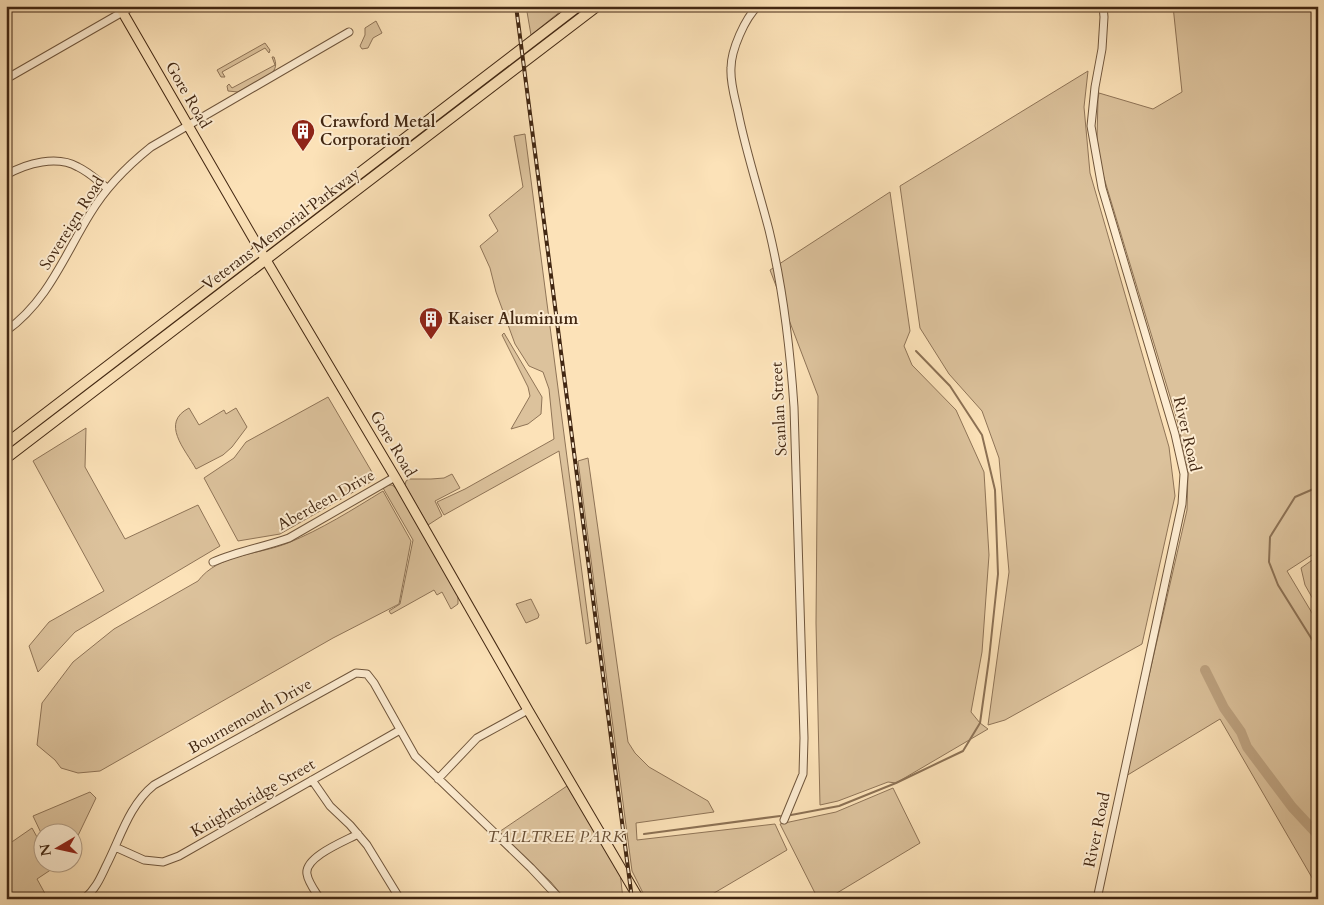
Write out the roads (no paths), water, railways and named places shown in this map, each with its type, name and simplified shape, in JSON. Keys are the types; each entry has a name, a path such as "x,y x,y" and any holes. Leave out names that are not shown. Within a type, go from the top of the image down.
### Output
{"highway":[{"name":"Veterans Memorial Parkway","path":"6,444 578,6"},
{"name":"Veterans Memorial Parkway","path":"6,458 597,6"}],"main road":[{"name":"Gore Road","path":"121,9 639,899"}],"street":[{"path":"6,79 121,9 133,6"},
{"name":"Scanlan Street","path":"758,6 737,40 731,66 733,92 742,131 780,277 791,363 798,508 804,747 803,774 784,820"},
{"name":"River Road","path":"1096,899 1182,504 1184,474 1167,403 1102,188 1097,161 1091,126 1102,47 1103,6"},
{"name":"Sovereign Road","path":"6,331 43,296 89,214 126,167 151,147 349,32"},
{"path":"6,174 42,161 60,161 77,166 108,188"},
{"name":"Aberdeen Drive","path":"213,562 236,553 289,538 395,477"},
{"name":"Bournemouth Drive","path":"84,899 98,883 134,808 143,794 154,785 356,673 367,674 371,678 415,756 531,868 560,899"},
{"path":"438,779 477,738 528,710"},
{"name":"Knightsbridge Street","path":"115,847 144,860 163,862 179,856 400,730"},
{"path":"312,780 330,806 367,845 400,899"},
{"path":"320,899 307,873 308,865 314,859 358,834"}],"waterway":[{"path":"791,815 839,806 896,783 963,751 980,723 998,574 995,490 982,435 950,386 916,351"},
{"path":"1318,487 1295,497 1270,537 1269,562 1278,585 1318,649"},
{"path":"1205,670 1224,708 1241,732 1247,747 1292,807 1318,835"},
{"path":"644,834 780,816"}],"railway":[{"path":"516,6 632,899"}],"place":[{"name":"Crawford Metal Corporation","path":"303,152"},
{"name":"Kaiser Aluminum","path":"431,340"}],"park label":[{"name":"TALLTREE PARK","path":"556,837"}]}
